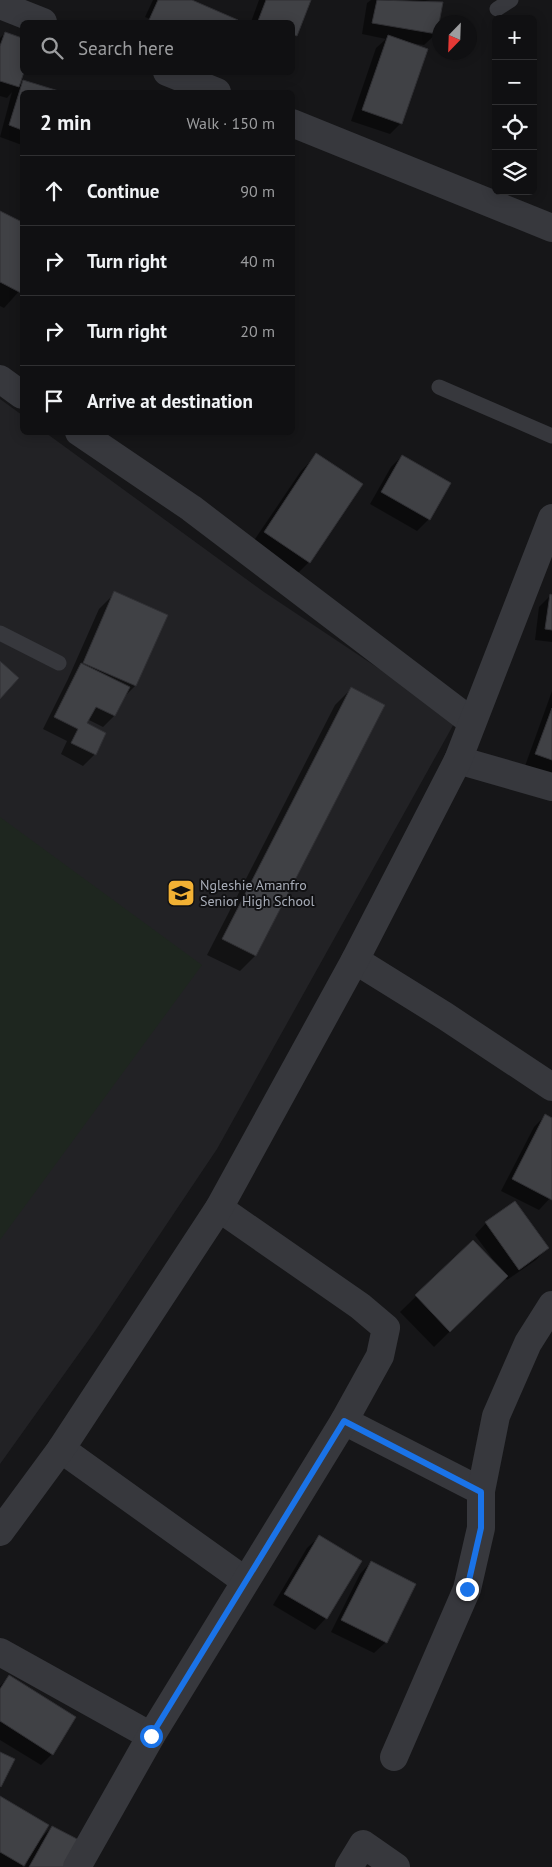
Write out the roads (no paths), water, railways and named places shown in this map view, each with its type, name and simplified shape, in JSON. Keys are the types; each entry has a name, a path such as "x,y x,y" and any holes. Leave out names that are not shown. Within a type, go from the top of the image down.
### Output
{"street":[{"path":"0,5 38,20"},
{"path":"174,75 211,90"},
{"path":"295,124 552,228"},
{"path":"0,379 20,394"},
{"path":"82,435 191,508 472,722"},
{"path":"0,1532 61,1449 219,1208 355,960 458,760 552,518"},
{"path":"458,760 552,787"},
{"path":"355,960 445,1016 552,1087"},
{"path":"77,1867 151,1736 244,1580 344,1421 380,1356 386,1328 360,1306 219,1208"},
{"path":"394,1757 467,1589 481,1528 481,1492 496,1416 528,1343 552,1304"},
{"path":"344,1421 481,1492"},
{"path":"61,1449 244,1580"},
{"path":"0,1652 151,1736"},
{"path":"349,1867 363,1844 396,1867"}],"lane":[{"path":"497,9 511,0"},
{"path":"439,387 552,436"},
{"path":"0,633 59,663"}],"place":[{"name":"Ngleshie Amanfro Senior High School","path":"181,893"}]}
